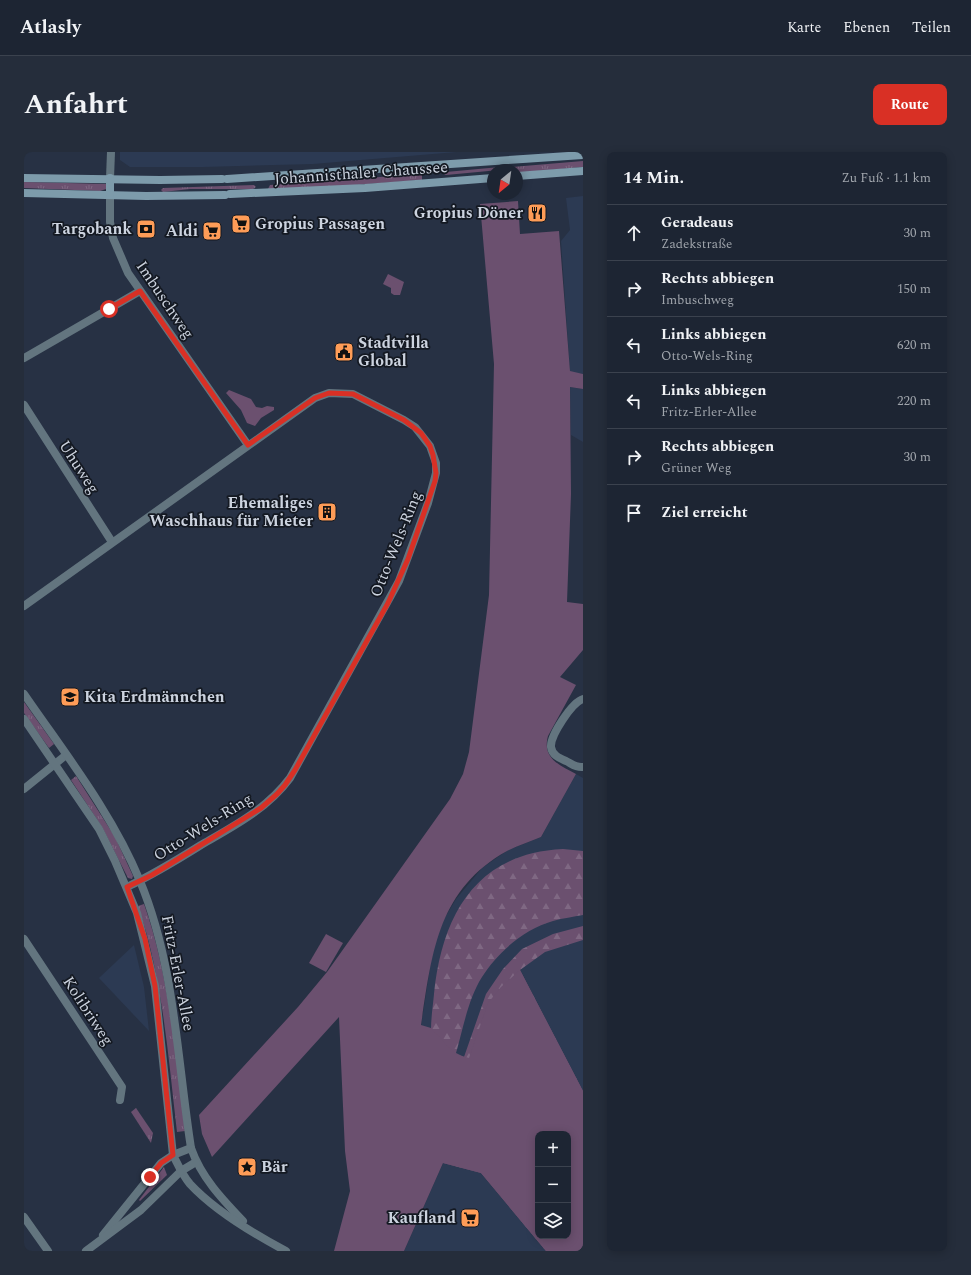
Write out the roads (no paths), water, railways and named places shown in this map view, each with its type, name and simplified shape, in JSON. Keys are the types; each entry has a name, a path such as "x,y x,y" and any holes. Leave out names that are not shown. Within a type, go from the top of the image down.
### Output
{"main road":[{"name":"Johannisthaler Chaussee","path":"24,178 110,178 160,180 225,179 340,173 583,155"},
{"path":"523,176 583,171"},
{"name":"Imbuschweg","path":"110,178 110,195"},
{"name":"Johannisthaler Chaussee","path":"24,193 110,195 227,194 365,188 487,178"}],"street":[{"name":"Imbuschweg","path":"110,178 111,152"},
{"name":"Imbuschweg","path":"110,195 110,222 113,238 119,255 140,291 248,445"},
{"path":"24,358 140,291"},
{"name":"Otto-Wels-Ring","path":"24,606 315,398 329,393 349,393 404,420 421,433 430,446 436,468 435,481 399,581 287,781 277,794 261,808 140,881 127,887"},
{"name":"Uhuweg","path":"24,405 112,542"},
{"name":"Fritz-Erler-Allee","path":"24,694 103,807 140,881 152,913 164,959 191,1148 196,1162 219,1195 249,1228"},
{"path":"583,699 574,703 566,715 553,739 551,747 555,755 575,766 583,767"},
{"name":"Fritz-Erler-Allee","path":"24,719 98,829 127,887 143,933 155,986 173,1155 190,1184 219,1209 286,1251"},
{"path":"24,789 66,755"},
{"name":"Kolibriweg","path":"24,939 122,1087 120,1100"},
{"path":"95,1244 161,1163 173,1155 191,1148"},
{"path":"86,1251 141,1210 181,1171 196,1162"},
{"path":"24,1217 48,1251"}],"place":[{"name":"Gropius Döner","path":"537,213"},
{"name":"Gropius Passagen","path":"241,224"},
{"name":"Targobank","path":"146,229"},
{"name":"Aldi","path":"212,231"},
{"name":"Stadtvilla Global","path":"344,352"},
{"name":"Ehemaliges Waschhaus für Mieter","path":"327,512"},
{"name":"Kita Erdmännchen","path":"70,697"},
{"name":"Bär","path":"247,1167"},
{"name":"Kaufland","path":"470,1218"}]}
